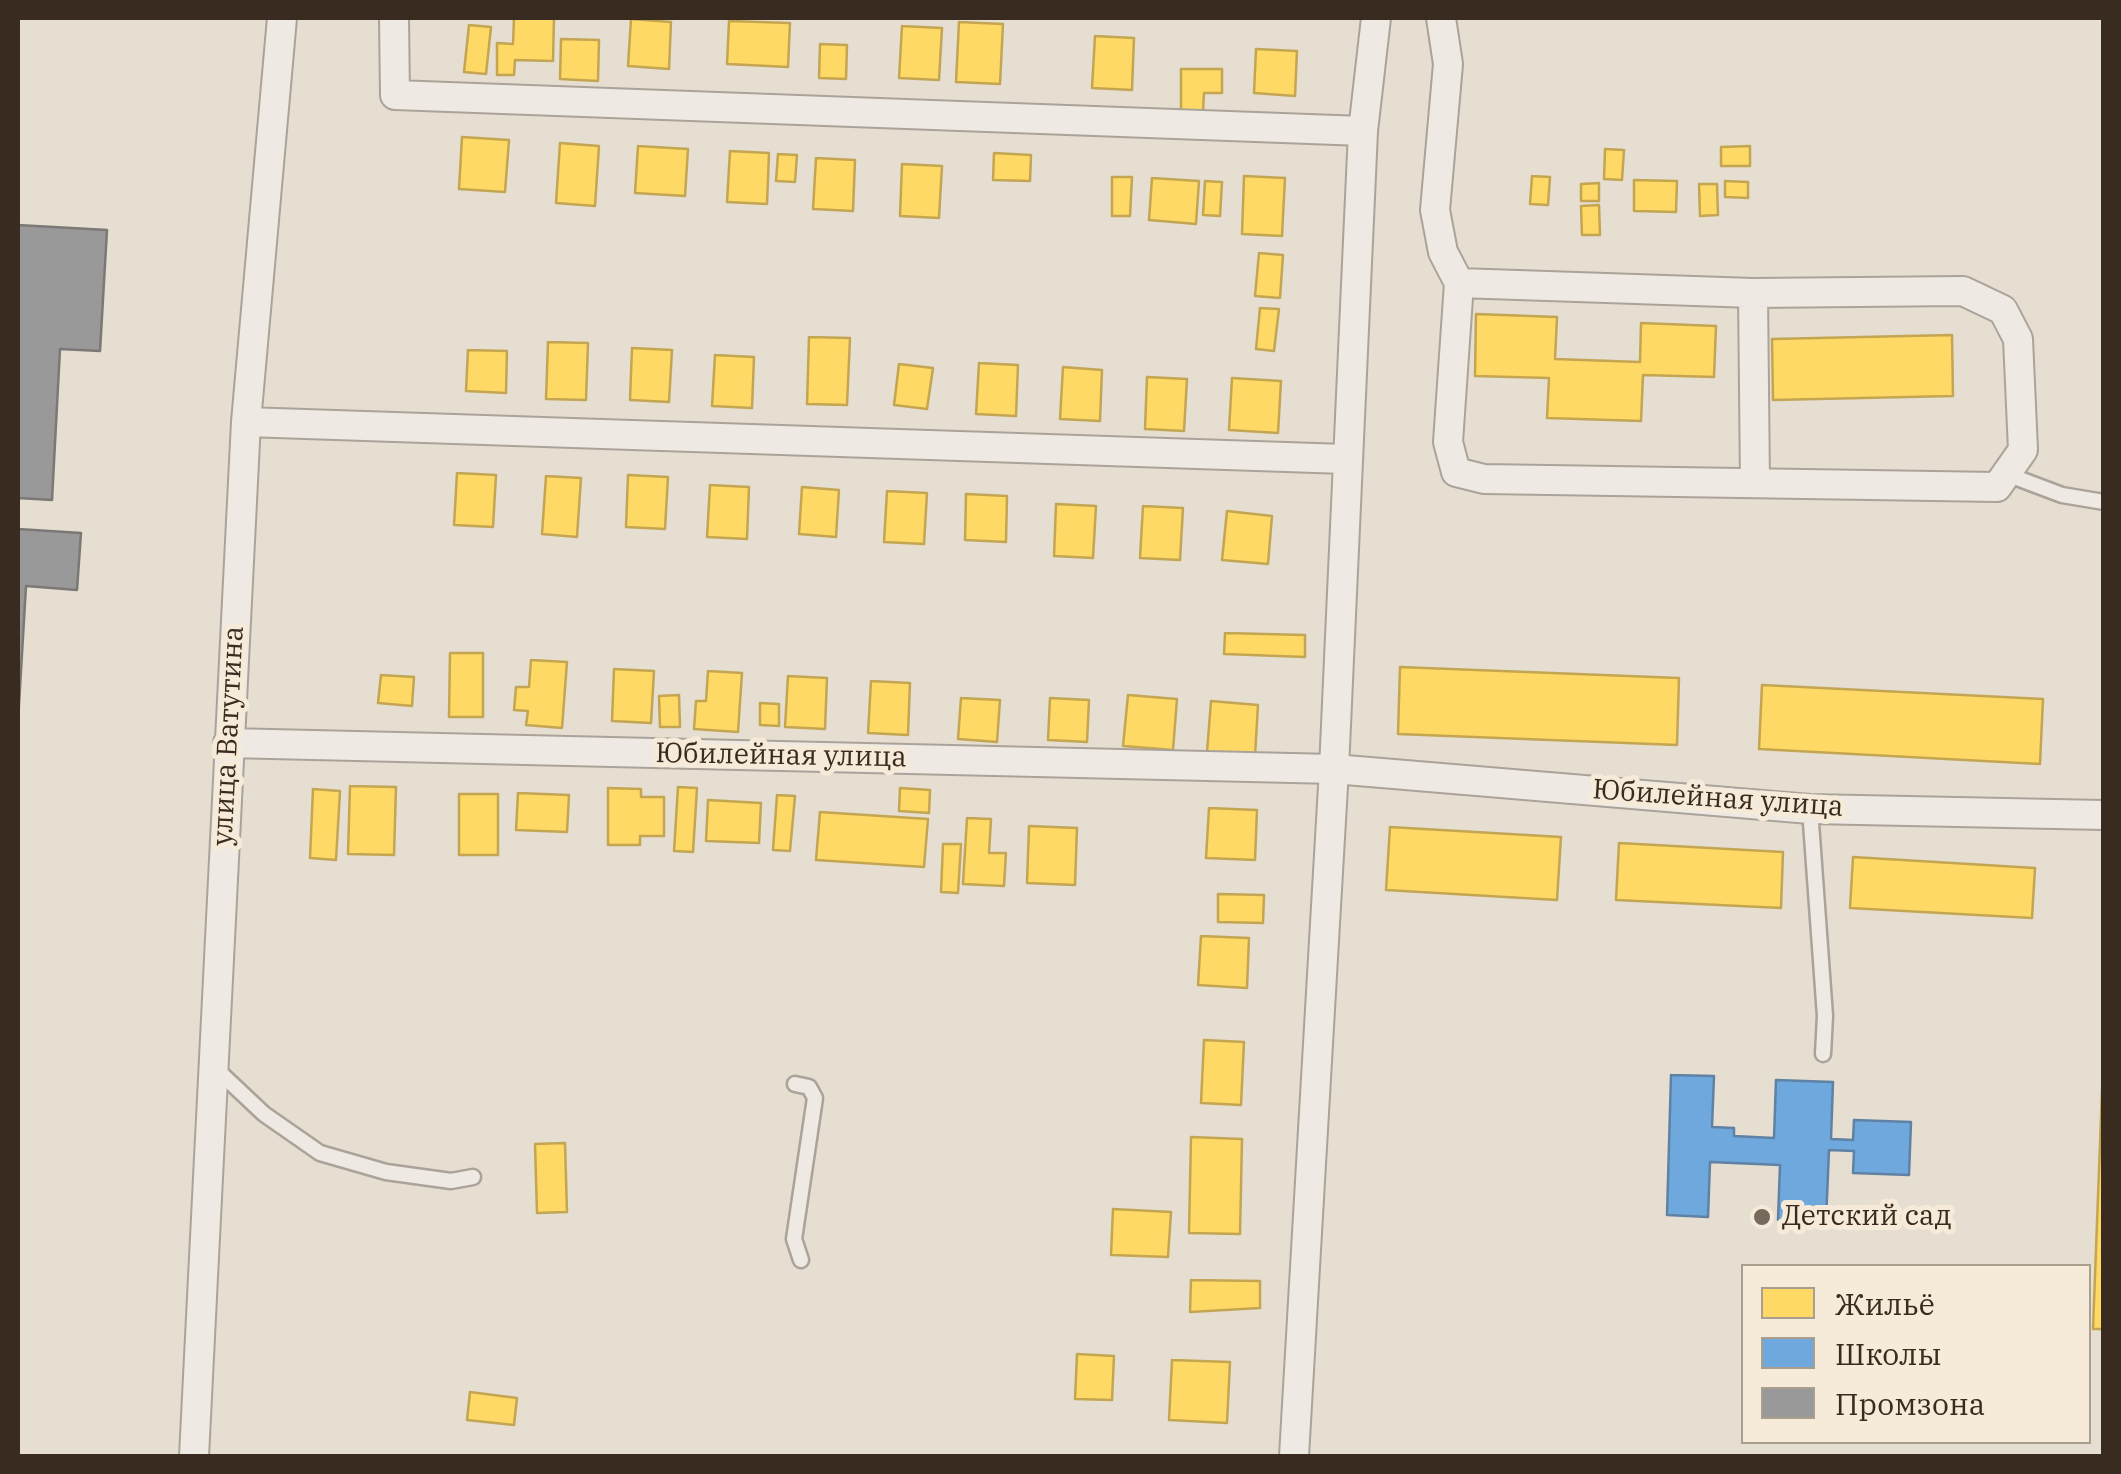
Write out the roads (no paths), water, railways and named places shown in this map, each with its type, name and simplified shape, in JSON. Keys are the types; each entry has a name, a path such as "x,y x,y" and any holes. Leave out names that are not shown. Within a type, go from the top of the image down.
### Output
{"street":[{"name":"улица Ватутина","path":"194,1456 246,422 282,18"},
{"path":"394,18 395,95 1363,131"},
{"path":"1294,1456 1334,769 1363,131 1376,18"},
{"path":"1440,18 1448,64 1436,210 1442,252 1459,283 1448,442 1456,472 1484,479 1997,487 2023,450 2018,340 2002,310 1963,291 1753,293 1459,283"},
{"path":"1753,293 1755,483"},
{"path":"246,422 1346,459"},
{"name":"Юбилейная улица","path":"228,743 1334,769 1810,808 2104,815"}],"lane":[{"path":"2009,475 2062,495 2104,502"},
{"path":"1810,808 1825,1016 1823,1054"},
{"path":"212,1066 264,1114 320,1153 386,1172 450,1181 473,1177"},
{"path":"796,1084 809,1087 815,1098 794,1239 801,1260"}],"place":[{"name":"Детский сад","path":"1762,1217"}]}
